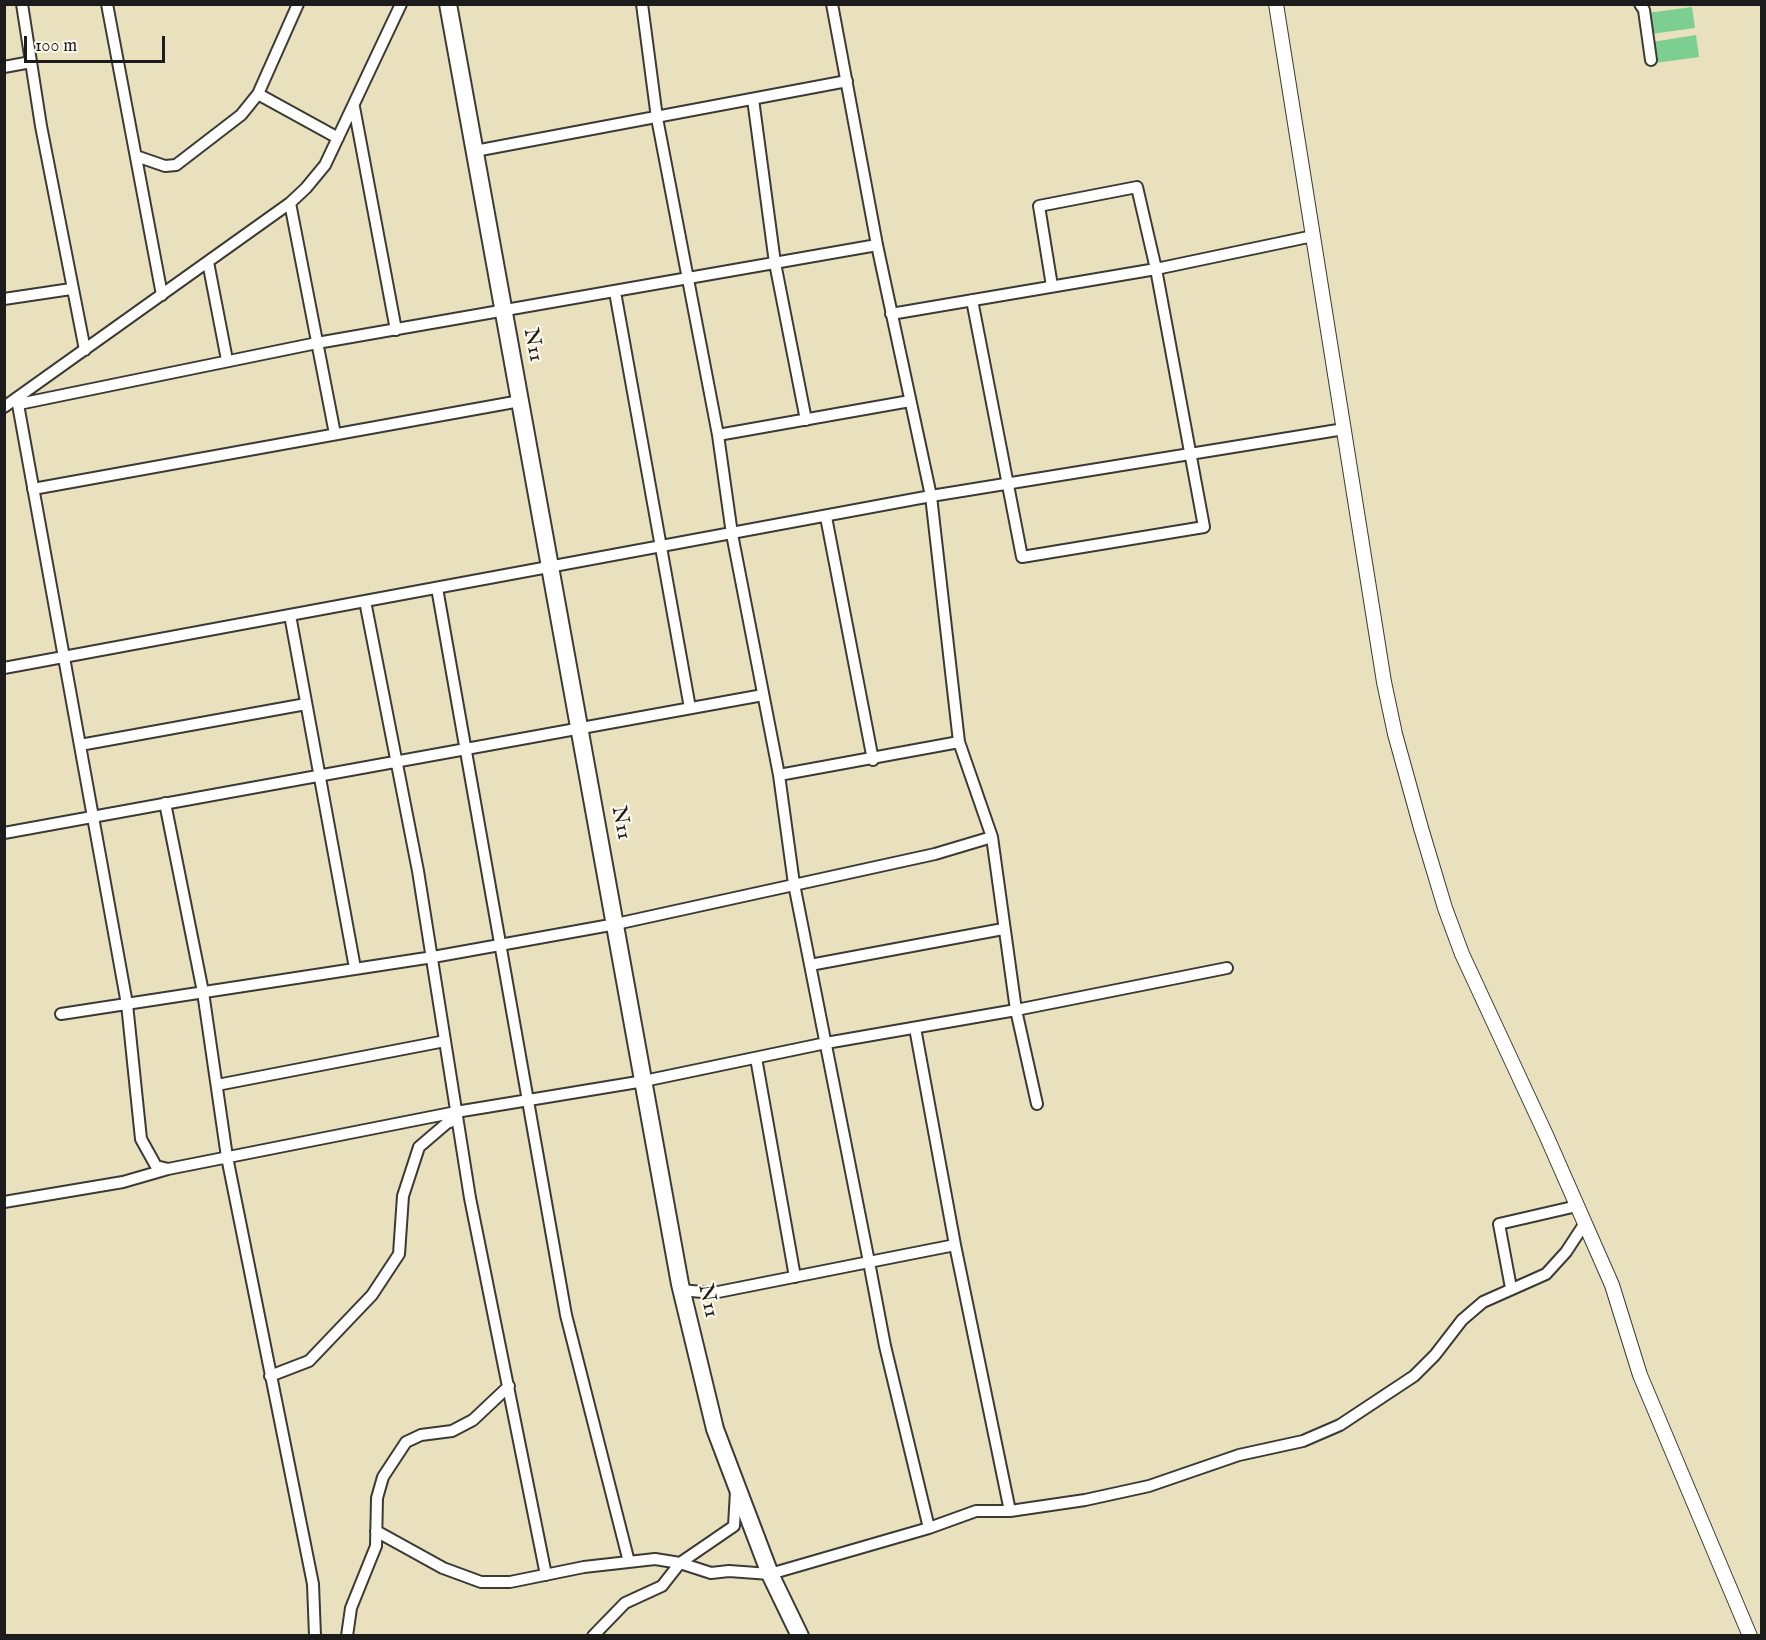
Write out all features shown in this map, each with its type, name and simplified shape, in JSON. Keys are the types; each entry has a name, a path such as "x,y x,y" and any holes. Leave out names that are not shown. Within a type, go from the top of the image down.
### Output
{"main road":[{"name":"N11","path":"448,4 681,1290 715,1429 736,1490 770,1574 800,1635"}],"street":[{"path":"22,4 71,289 85,350"},
{"path":"107,4 162,295"},
{"path":"136,156 165,166 180,163 241,115 258,94 298,4"},
{"path":"18,401 85,350 290,203 315,178 354,107 401,4"},
{"path":"642,4 657,118 718,435 732,534 779,775 794,884 885,1346 929,1528"},
{"path":"832,4 877,245 931,496 959,742 992,837 1016,1010 1037,1104"},
{"path":"1276,4 1384,682 1395,734 1441,897 1462,954 1612,1285 1640,1375 1750,1635"},
{"path":"1640,4 1644,10 1651,60"},
{"path":"4,67 31,62"},
{"path":"475,151 847,81"},
{"path":"258,94 338,138"},
{"path":"753,99 775,263 806,420"},
{"path":"354,107 396,330"},
{"path":"972,300 1022,557 1204,527 1156,268 1137,187 1039,206 1052,286"},
{"path":"290,203 334,434"},
{"path":"891,314 1156,268 1313,236"},
{"path":"4,407 18,401 317,343 877,245"},
{"path":"208,262 227,360"},
{"path":"4,299 71,289"},
{"path":"615,292 663,547 690,708"},
{"path":"18,401 127,1004 141,1139 156,1166 168,1169"},
{"path":"33,489 520,401"},
{"path":"718,435 910,401"},
{"path":"4,668 931,496 1344,429"},
{"path":"826,517 873,760"},
{"path":"437,588 566,1315 629,1562"},
{"path":"366,601 433,957 470,1198 546,1575"},
{"path":"290,615 355,968"},
{"path":"4,833 763,695"},
{"path":"80,745 306,704"},
{"path":"779,775 873,760 959,742"},
{"path":"165,803 203,992 227,1157 313,1584 315,1635"},
{"path":"61,1014 433,957 616,924 935,854 992,837"},
{"path":"810,965 1003,929"},
{"path":"4,1203 123,1182 168,1169 227,1157 644,1081 826,1043 1016,1010 1227,968"},
{"path":"915,1028 955,1245 1010,1510"},
{"path":"217,1085 446,1041"},
{"path":"756,1058 795,1276"},
{"path":"270,1376 309,1361 372,1294 399,1254 403,1196 419,1147 457,1115"},
{"path":"1511,1288 1499,1224 1577,1206"},
{"path":"376,1531 443,1568 481,1582 510,1582 655,1559 680,1563 711,1573 729,1571 770,1574 929,1528 976,1511 1010,1510 1085,1500 1149,1486 1239,1455 1303,1441 1340,1425 1414,1376 1435,1355 1462,1320 1483,1302 1546,1274 1566,1252 1585,1223"},
{"path":"681,1290 713,1293 955,1245"},
{"path":"347,1635 351,1608 373,1557 377,1498 383,1477 406,1442 421,1435 452,1431 472,1420 509,1386"},
{"path":"593,1635 625,1603 662,1586 680,1563 734,1526 736,1490"}],"green space":[{"path":"1692,7 1695,28 1651,34 1648,13"},
{"path":"1696,35 1699,57 1655,63 1652,42"}]}
